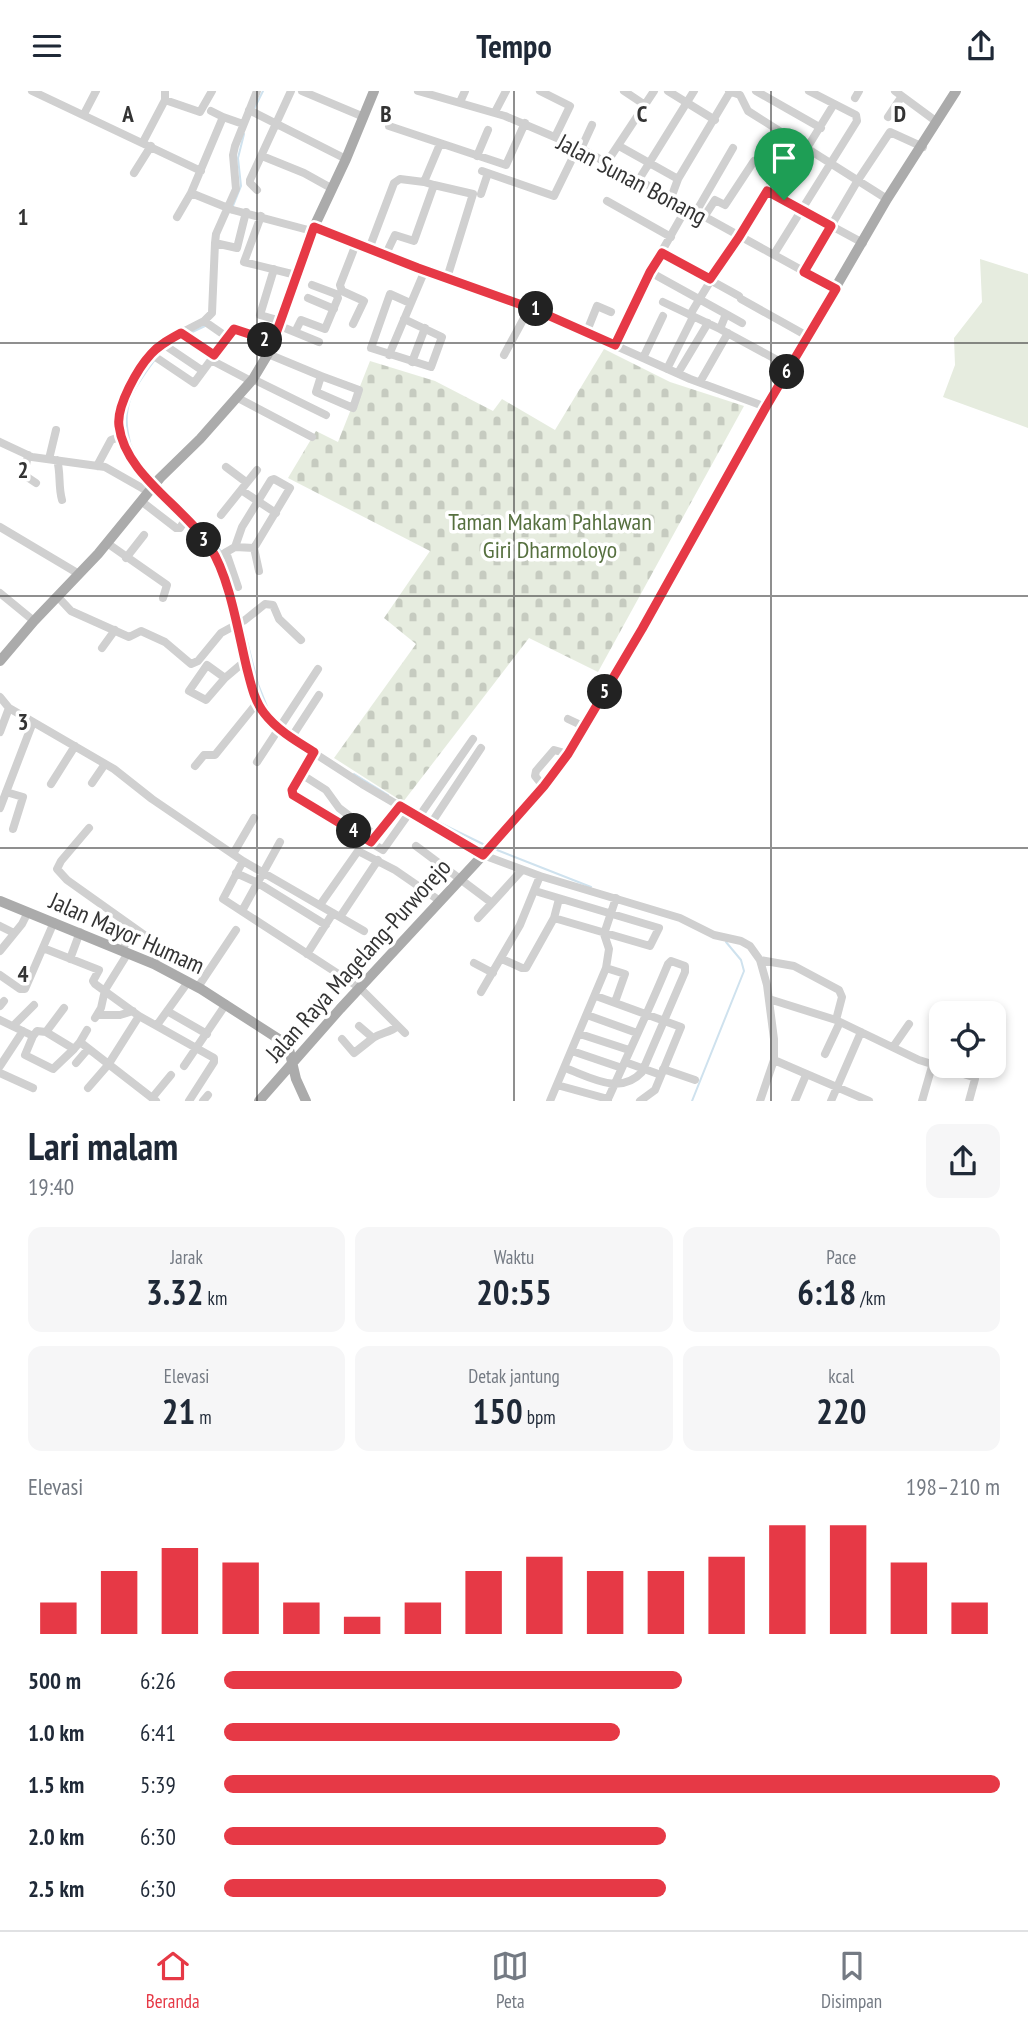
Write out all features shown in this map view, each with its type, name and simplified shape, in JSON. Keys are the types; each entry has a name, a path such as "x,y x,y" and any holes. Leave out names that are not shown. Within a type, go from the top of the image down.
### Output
{"main road":[{"path":"0,661 107,543 155,485 252,380 268,354 313,229 374,91"},
{"name":"Jalan Raya Magelang-Purworejo","path":"259,1101 486,852 544,786 568,754 887,199 956,91"},
{"name":"Jalan Mayor Humam","path":"0,901 153,964 226,1004 285,1042 291,1052 296,1079 306,1101"}],"street":[{"path":"32,91 201,171"},
{"path":"84,114 96,91"},
{"path":"134,173 165,95 200,112 212,91"},
{"path":"238,587 221,556 187,517 139,471 118,424 125,398 151,354 163,344 204,321 213,309 216,234 230,209 236,189 233,155 243,124 252,111 257,91"},
{"path":"257,190 250,182 291,91"},
{"path":"302,91 364,117"},
{"name":"Jalan Sunan Bonang","path":"419,91 495,112 579,148 836,289"},
{"path":"460,102 465,91"},
{"path":"495,112 506,91"},
{"path":"540,91 550,93 570,106 555,137"},
{"path":"624,91 645,105"},
{"path":"607,162 654,91"},
{"path":"668,91 715,120"},
{"path":"638,181 694,91"},
{"path":"671,198 678,179 715,120 729,91 741,93 748,111 887,199"},
{"path":"756,91 821,128"},
{"path":"774,254 857,119 856,115 809,91"},
{"path":"888,117 900,93 937,122"},
{"path":"807,148 834,104"},
{"path":"211,111 243,124"},
{"path":"252,111 346,159"},
{"path":"177,217 191,193 223,117"},
{"path":"389,126 495,163 508,164 525,123"},
{"path":"481,194 485,172 554,196 592,125"},
{"path":"477,156 488,130"},
{"path":"804,272 858,180 890,132 923,146"},
{"path":"667,369 710,279 784,163 777,154 788,135"},
{"path":"424,182 440,144"},
{"path":"619,146 678,179"},
{"path":"696,212 733,148"},
{"path":"262,156 304,173 331,188"},
{"path":"704,217 715,200 725,205 754,161"},
{"path":"369,249 394,183 400,179 473,194 447,278"},
{"path":"385,256 395,235 414,241 434,185"},
{"path":"767,191 863,243"},
{"path":"191,193 230,209 313,229 530,307 667,369 766,407"},
{"path":"607,201 671,237"},
{"path":"615,345 650,272 687,207"},
{"path":"215,243 237,248 246,212"},
{"path":"261,216 244,263 296,275"},
{"path":"353,324 363,302 342,291 340,285 356,244"},
{"path":"662,253 809,337"},
{"path":"274,269 260,315 319,342"},
{"path":"389,355 425,270"},
{"path":"650,272 742,323"},
{"path":"295,332 301,320 325,329 334,309 338,296 312,285"},
{"path":"404,319 441,334 442,339 431,367 389,355 372,349 371,346 390,294 410,303"},
{"path":"308,298 334,309"},
{"path":"663,302 790,367"},
{"path":"587,331 597,306 611,312"},
{"path":"504,355 530,307"},
{"path":"700,382 724,331 726,314"},
{"path":"643,358 663,316"},
{"path":"204,321 227,337"},
{"path":"678,373 708,323"},
{"path":"412,362 425,328"},
{"path":"151,354 193,383 235,329 273,342"},
{"path":"181,333 212,358 326,415"},
{"path":"163,344 202,371"},
{"path":"268,354 359,390 354,408 316,392 321,376"},
{"path":"236,397 312,437"},
{"path":"56,430 53,460 60,470 61,500"},
{"path":"97,465 109,442 122,436"},
{"path":"0,442 28,455 97,465 155,485"},
{"path":"28,455 24,475 36,483"},
{"path":"226,467 258,502 276,513"},
{"path":"221,515 257,470"},
{"path":"235,547 242,527 271,480 276,479 290,489 254,548 259,571"},
{"path":"141,501 176,529 180,528 187,517"},
{"path":"0,527 79,574"},
{"path":"126,558 144,535"},
{"path":"107,543 167,585 163,598"},
{"path":"221,556 235,547 254,548"},
{"path":"221,556 257,703 314,752 410,812 422,813 486,852 522,870 680,918 720,937 746,943 753,949 760,960 774,1039 774,1060 760,1101"},
{"path":"0,593 34,621"},
{"path":"58,597 71,611 130,637 143,632 165,642 191,664 198,661 221,633 239,624 260,606 271,604 275,607 279,619 301,640"},
{"path":"102,648 115,630"},
{"path":"225,678 207,665 189,691 206,701 225,678 245,661"},
{"path":"257,762 318,669"},
{"path":"293,735 319,695"},
{"path":"0,697 9,708 105,764 243,861 363,931"},
{"path":"195,766 204,755 215,755 257,703"},
{"path":"0,732 9,708"},
{"path":"568,719 584,727"},
{"path":"0,808 33,722"},
{"path":"422,813 473,739"},
{"path":"51,784 75,746"},
{"path":"432,821 481,748"},
{"path":"314,752 292,793 374,839"},
{"path":"92,783 105,764"},
{"path":"301,774 327,790 338,807 384,850 410,812"},
{"path":"6,792 23,797 13,829"},
{"path":"374,839 400,806"},
{"path":"233,854 254,818"},
{"path":"89,828 57,869 67,880 160,949 153,964"},
{"path":"242,911 280,842"},
{"path":"416,846 492,903"},
{"path":"320,905 355,852 359,851 378,860 440,901"},
{"path":"307,954 326,925 378,860"},
{"path":"243,861 222,898 360,988 401,1030 382,1032 355,1052 341,1039"},
{"path":"478,919 522,870"},
{"path":"236,873 326,925"},
{"path":"481,992 502,958 540,876"},
{"path":"535,891 657,926 659,929 650,946 554,918"},
{"path":"502,958 526,968 554,918 559,898"},
{"path":"550,1101 606,968 609,950 604,935 616,898"},
{"path":"0,951 28,912"},
{"path":"0,975 24,989 54,922"},
{"path":"0,926 14,933"},
{"path":"135,929 105,990 96,1017 136,1014"},
{"path":"198,988 236,930"},
{"path":"70,959 80,932"},
{"path":"43,948 99,970 93,982 136,1014 215,1060 189,1101"},
{"path":"760,960 794,965 839,990 842,997 838,1021 825,1054"},
{"path":"557,1085 603,1100 614,1085 624,1065 668,964 671,961 682,964 686,970 643,1069 637,1077 614,1085 565,1068"},
{"path":"474,963 493,973"},
{"path":"606,968 625,976 615,1002"},
{"path":"157,1025 188,982"},
{"path":"596,996 681,1027 653,1093 640,1101"},
{"path":"769,999 838,1021 929,1064"},
{"path":"184,1066 226,1004"},
{"path":"13,1026 34,1005"},
{"path":"47,1032 64,1008"},
{"path":"167,1011 207,1034"},
{"path":"88,1088 108,1065 136,1014"},
{"path":"587,1015 637,1033"},
{"path":"0,1020 33,1036"},
{"path":"893,1047 909,1024"},
{"path":"359,1026 373,1038"},
{"path":"87,1030 77,1045 53,1069 25,1055 38,1030 47,1032 77,1045 88,1049 154,1099 171,1075"},
{"path":"0,1066 23,1031"},
{"path":"831,1101 861,1032"},
{"path":"580,1034 629,1051"},
{"path":"76,1063 88,1049"},
{"path":"572,1051 695,1080"},
{"path":"774,1060 869,1101"},
{"path":"0,1073 33,1088"},
{"path":"794,1101 806,1075"},
{"path":"922,1101 929,1076"},
{"path":"969,1101 974,1078"}],"green space":[{"path":"980,259 1028,274 1028,428 943,397 955,365 954,338 982,302"},
{"name":"Taman Makam Pahlawan Giri Dharmoloyo","path":"604,349 670,382 744,406 598,672 529,638 403,802 334,758 416,644 384,618 430,551 288,478 316,431 338,442 370,361 435,381 493,411 502,399 555,430"}],"waterway":[{"path":"254,109 263,91"},
{"path":"233,206 241,186 238,158 244,134"},
{"path":"188,334 205,326"},
{"path":"170,345 183,337"},
{"path":"130,442 127,430 130,399 154,361"},
{"path":"210,539 220,550"},
{"path":"223,559 240,617"},
{"path":"243,626 258,684 270,714"},
{"path":"354,774 388,795"},
{"path":"436,821 487,846"},
{"path":"492,848 591,887"},
{"path":"692,1101 744,971 741,960 726,942"}],"route":[{"path":"767,191 784,200 831,226 804,272 836,289 766,407 642,629 568,754 544,786 483,855 400,806 371,842 293,795 292,790 314,752 279,729 257,703 229,593 210,546 187,517 144,478 120,430 118,424 127,392 145,361 163,344 181,333 214,355 234,329 273,342 314,227 536,310 615,345 662,253 710,279 767,191"}]}
